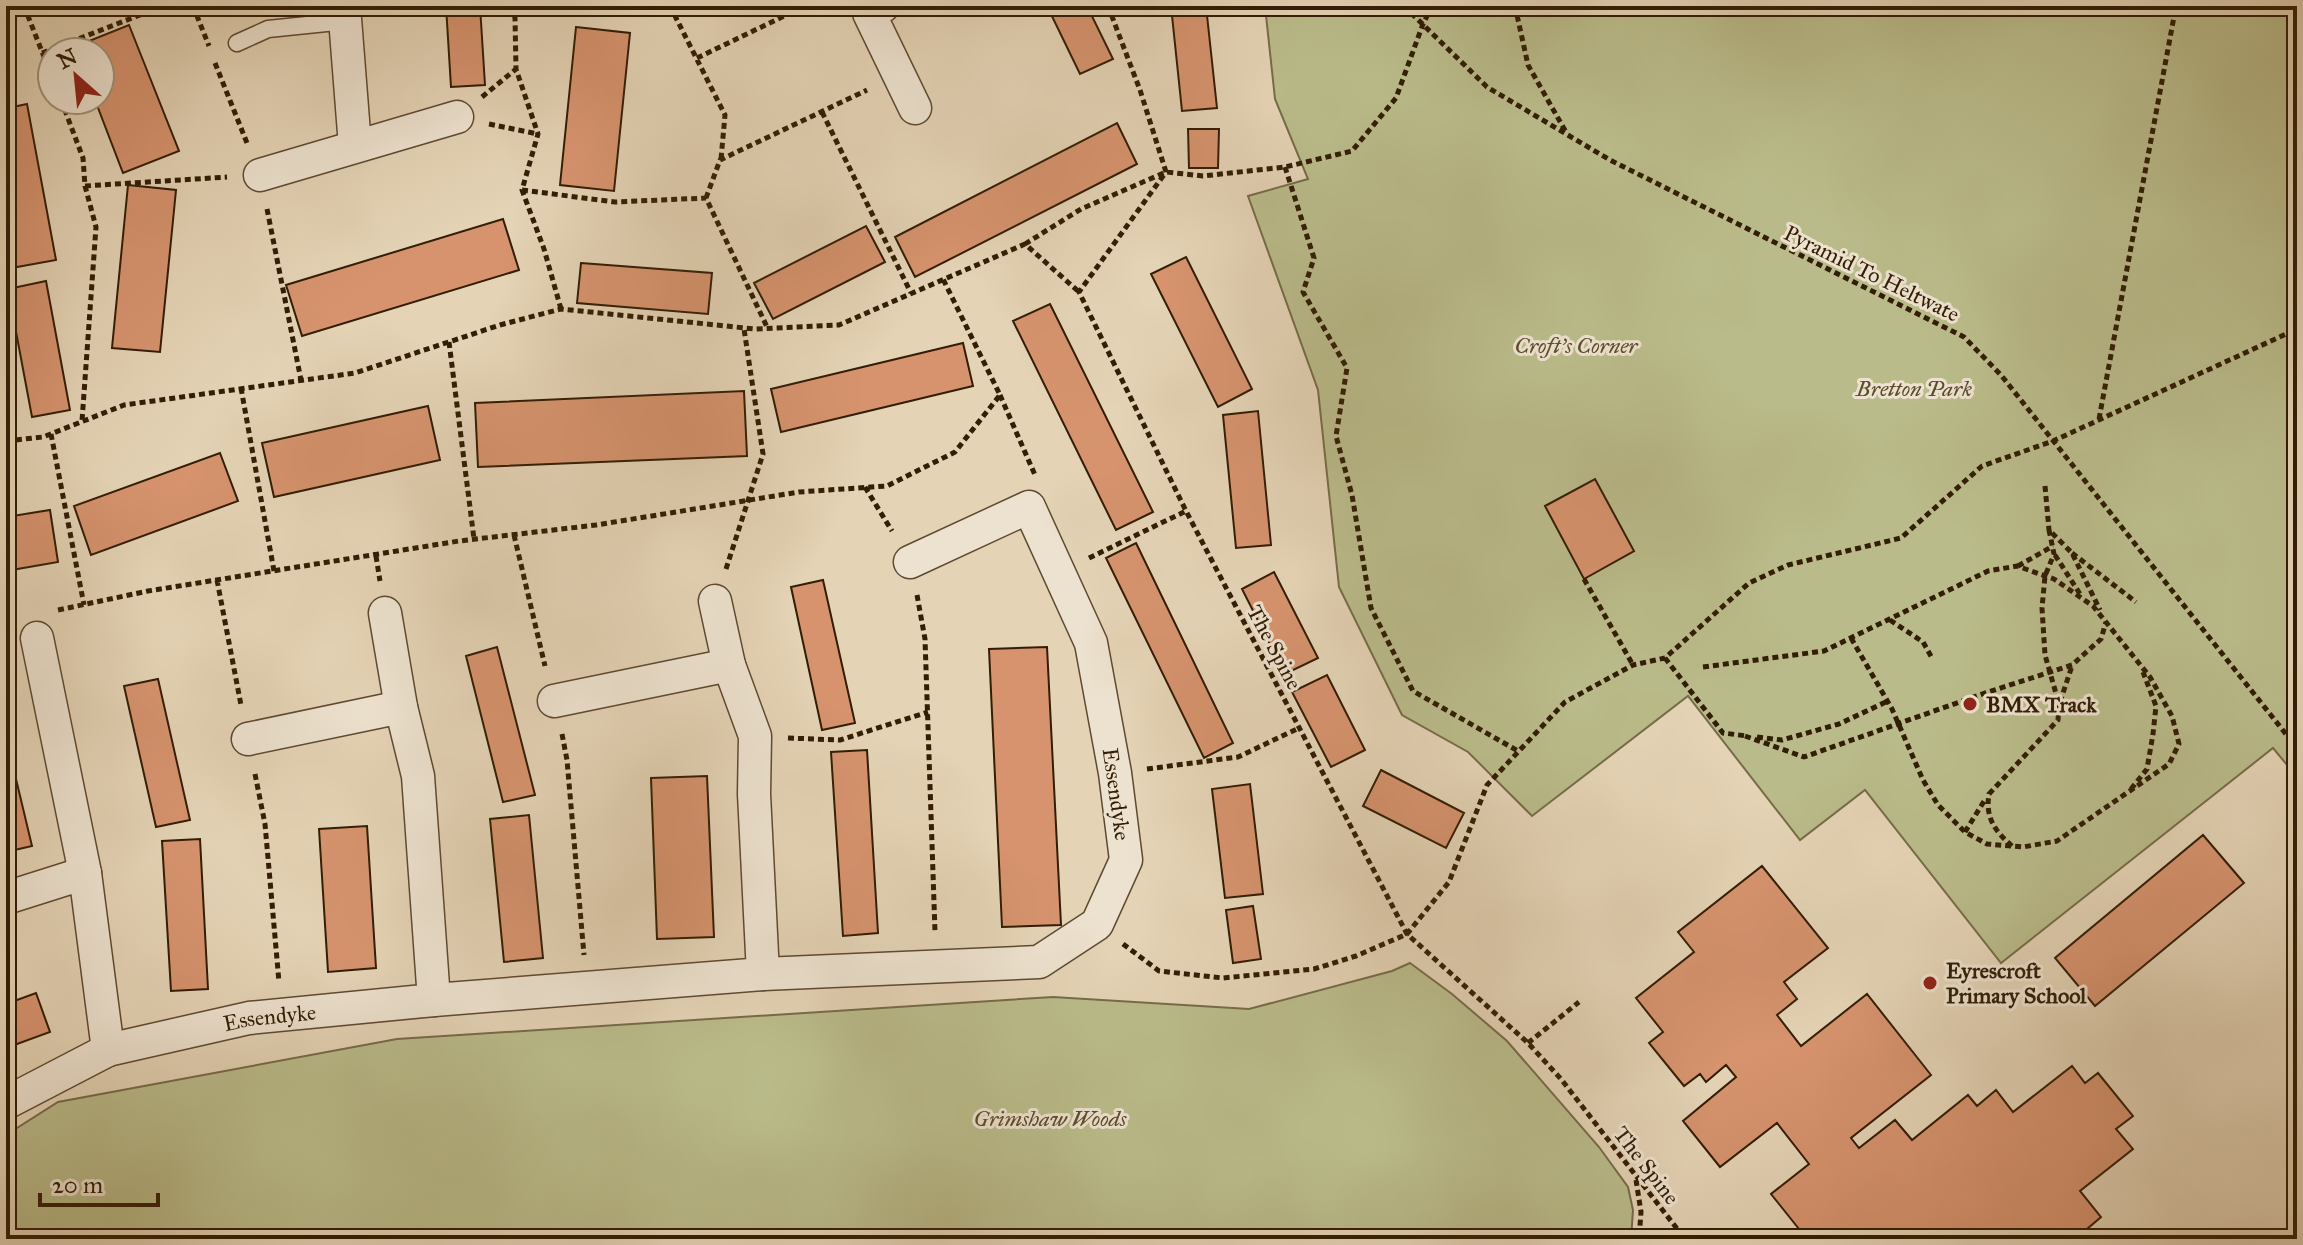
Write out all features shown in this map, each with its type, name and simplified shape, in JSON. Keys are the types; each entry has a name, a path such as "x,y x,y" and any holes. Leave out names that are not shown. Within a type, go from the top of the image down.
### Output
{"street":[{"path":"883,6 869,13 915,108"},
{"path":"345,14 355,146"},
{"path":"260,175 457,117"},
{"path":"910,562 1029,507"},
{"name":"Essendyke","path":"6,1103 108,1050 249,1018 763,974 1039,962 1097,924 1126,860 1115,773 1091,643 1029,507"},
{"path":"715,601 729,665 755,736 754,794 763,974"},
{"path":"385,613 401,707 418,776 434,1000"},
{"path":"37,638 85,873 108,1050"},
{"path":"554,701 729,665"},
{"path":"248,739 401,707"},
{"path":"6,898 85,873"}],"lane":[{"path":"237,43 268,29 345,14"}],"path":[{"path":"24,6 36,37"},
{"path":"86,36 163,6"},
{"path":"193,6 209,48"},
{"path":"511,6 515,18 516,69 538,134 522,190 544,249 561,309"},
{"path":"670,6 725,115 720,160 706,198 768,329"},
{"path":"697,58 805,6"},
{"path":"1108,6 1140,90 1166,172"},
{"name":"Pyramid To Heltwate","path":"1404,6 1487,87 1610,160 1964,337 2001,375 2297,748"},
{"path":"6,441 51,434 124,405 355,373 561,309 744,329 839,325 1025,244 1081,209 1166,172 1203,176 1285,167 1352,151 1396,98 1432,6"},
{"path":"1515,6 1528,65 1568,135"},
{"path":"2099,420 2176,6"},
{"path":"215,62 260,175 301,380"},
{"path":"720,160 899,75"},
{"path":"822,112 911,293"},
{"path":"67,116 83,158 85,186 96,227 82,421"},
{"path":"457,117 538,134"},
{"path":"1285,167 1314,258 1303,292 1347,368 1336,436 1352,495 1371,608 1413,691 1518,751"},
{"path":"1025,244 1079,292 1166,172"},
{"path":"85,186 260,175"},
{"path":"522,190 615,202 706,198"},
{"path":"943,279 1000,395 1040,487 1029,507"},
{"name":"The Spine","path":"1079,292 1186,511 1407,934 1528,1043 1561,1079 1685,1239"},
{"path":"715,601 751,499 763,454 744,329"},
{"path":"1097,924 1159,971 1223,978 1314,969 1356,956 1407,934 1449,882 1487,785 1565,702 1633,665 1665,658 1749,583 1788,565 1901,538 1982,466 2053,441 2297,329"},
{"path":"449,342 475,539"},
{"path":"241,388 274,571"},
{"path":"54,611 217,580 475,539 596,525 799,492 887,486 955,452 1000,395"},
{"path":"51,434 84,605"},
{"path":"2045,486 2054,554 2082,598"},
{"path":"865,487 910,562 925,639 937,966"},
{"path":"1059,572 1186,511"},
{"path":"2049,530 2072,553 2136,602"},
{"path":"514,535 567,760 587,988"},
{"path":"1703,667 1824,651 1988,571 2017,566 2053,546"},
{"path":"1745,736 1804,757 2072,665 2101,639 2106,623 2072,553"},
{"path":"2054,554 2045,576 2042,608 2045,655 2059,704"},
{"path":"1851,638 1888,701 1923,780 1938,805 1965,832 1987,844 2023,847 2057,841 2169,764 2179,744 2172,716 2142,667 2093,606 2045,576 2017,566"},
{"path":"1584,579 1633,665"},
{"path":"217,580 265,824 281,1015"},
{"path":"1889,619 1923,642 1932,658"},
{"path":"1665,658 1723,733 1782,740 1839,724 1888,701"},
{"path":"1965,832 2005,774 2046,736 2058,720 2059,704 2072,665"},
{"path":"2126,795 2147,769 2153,734 2156,706 2142,667"},
{"path":"755,736 840,740 928,712"},
{"path":"1115,773 1238,757 1299,728"},
{"path":"1989,794 1987,805 1991,823 2012,846"},
{"path":"1528,1043 1579,1002"},
{"path":"1636,1177 1641,1212 1639,1239"}],"green space":[{"name":"Bretton Park","path":"1265,6 2297,6 2297,777 2273,748 2001,963 1865,790 1800,840 1688,696 1532,816 1468,752 1402,715 1339,587 1318,390 1248,196 1308,179 1275,99"},
{"name":"Grimshaw Woods","path":"1410,963 1507,1041 1599,1147 1628,1187 1633,1210 1631,1239 6,1239 6,1135 58,1102 397,1039 1053,997 1249,1009 1392,971"}],"building":[{"path":"446,6 480,6 485,85 451,87"},
{"path":"1047,6 1087,6 1113,59 1080,74"},
{"path":"1171,6 1206,6 1217,108 1182,111"},
{"path":"129,25 179,151 123,173 101,116 116,116 116,36 102,36"},
{"path":"576,27 630,33 614,191 560,185"},
{"path":"6,96 8,108 27,104 56,260 6,269"},
{"path":"1117,123 1137,164 915,277 895,237"},
{"path":"1188,129 1219,129 1218,168 1189,168"},
{"path":"128,185 176,190 160,352 112,348"},
{"path":"503,219 519,270 302,336 286,285"},
{"path":"866,226 885,262 773,319 754,283"},
{"path":"1186,257 1252,389 1218,407 1151,274"},
{"path":"581,263 712,273 708,314 577,303"},
{"path":"46,281 70,410 32,417 8,289"},
{"path":"1050,304 1153,512 1116,530 1013,321"},
{"path":"963,343 973,386 781,432 771,389"},
{"path":"744,391 747,456 478,467 475,403"},
{"path":"428,406 440,460 274,497 262,443"},
{"path":"1258,411 1271,545 1236,548 1223,415"},
{"path":"220,453 238,501 91,555 74,506"},
{"path":"1595,479 1634,551 1584,579 1545,506"},
{"path":"50,510 58,562 6,571 6,517"},
{"path":"1136,543 1233,743 1204,758 1106,558"},
{"path":"1274,572 1318,658 1285,674 1242,589"},
{"path":"823,580 855,723 822,730 791,587"},
{"path":"497,647 535,795 503,802 466,656"},
{"path":"1047,647 1061,925 1002,927 989,649"},
{"path":"1327,675 1365,750 1331,767 1292,692"},
{"path":"158,679 190,820 156,827 124,686"},
{"path":"6,737 32,846 6,852"},
{"path":"867,750 878,933 843,936 831,752"},
{"path":"1381,770 1464,813 1446,848 1363,806"},
{"path":"707,776 714,937 657,939 651,778"},
{"path":"1250,784 1263,894 1225,898 1212,789"},
{"path":"529,815 543,958 504,962 490,819"},
{"path":"367,826 376,968 328,972 319,829"},
{"path":"2203,835 2244,883 2095,1006 2055,958"},
{"path":"200,839 208,989 171,991 162,841"},
{"name":"Eyrescroft Primary School","path":"1762,866 1828,948 1784,982 1797,999 1777,1015 1801,1046 1867,994 1931,1075 1851,1138 1859,1148 1895,1120 1912,1140 1968,1095 1977,1106 1996,1090 2013,1112 2072,1066 2085,1083 2098,1073 2133,1116 2116,1129 2133,1149 2080,1191 2101,1217 2080,1235 2083,1239 1828,1239 1820,1230 1807,1239 1771,1194 1809,1164 1777,1123 1720,1167 1683,1121 1736,1077 1726,1065 1706,1082 1700,1074 1684,1086 1649,1043 1663,1032 1636,998 1694,952 1678,932"},
{"path":"1253,906 1261,959 1233,963 1226,910"},
{"path":"36,993 50,1032 6,1048 6,1004"}],"place":[{"name":"BMX Track","path":"1970,704"},
{"name":"Eyrescroft Primary School","path":"1930,983"}],"park label":[{"name":"Croft's Corner","path":"1576,345"}]}
